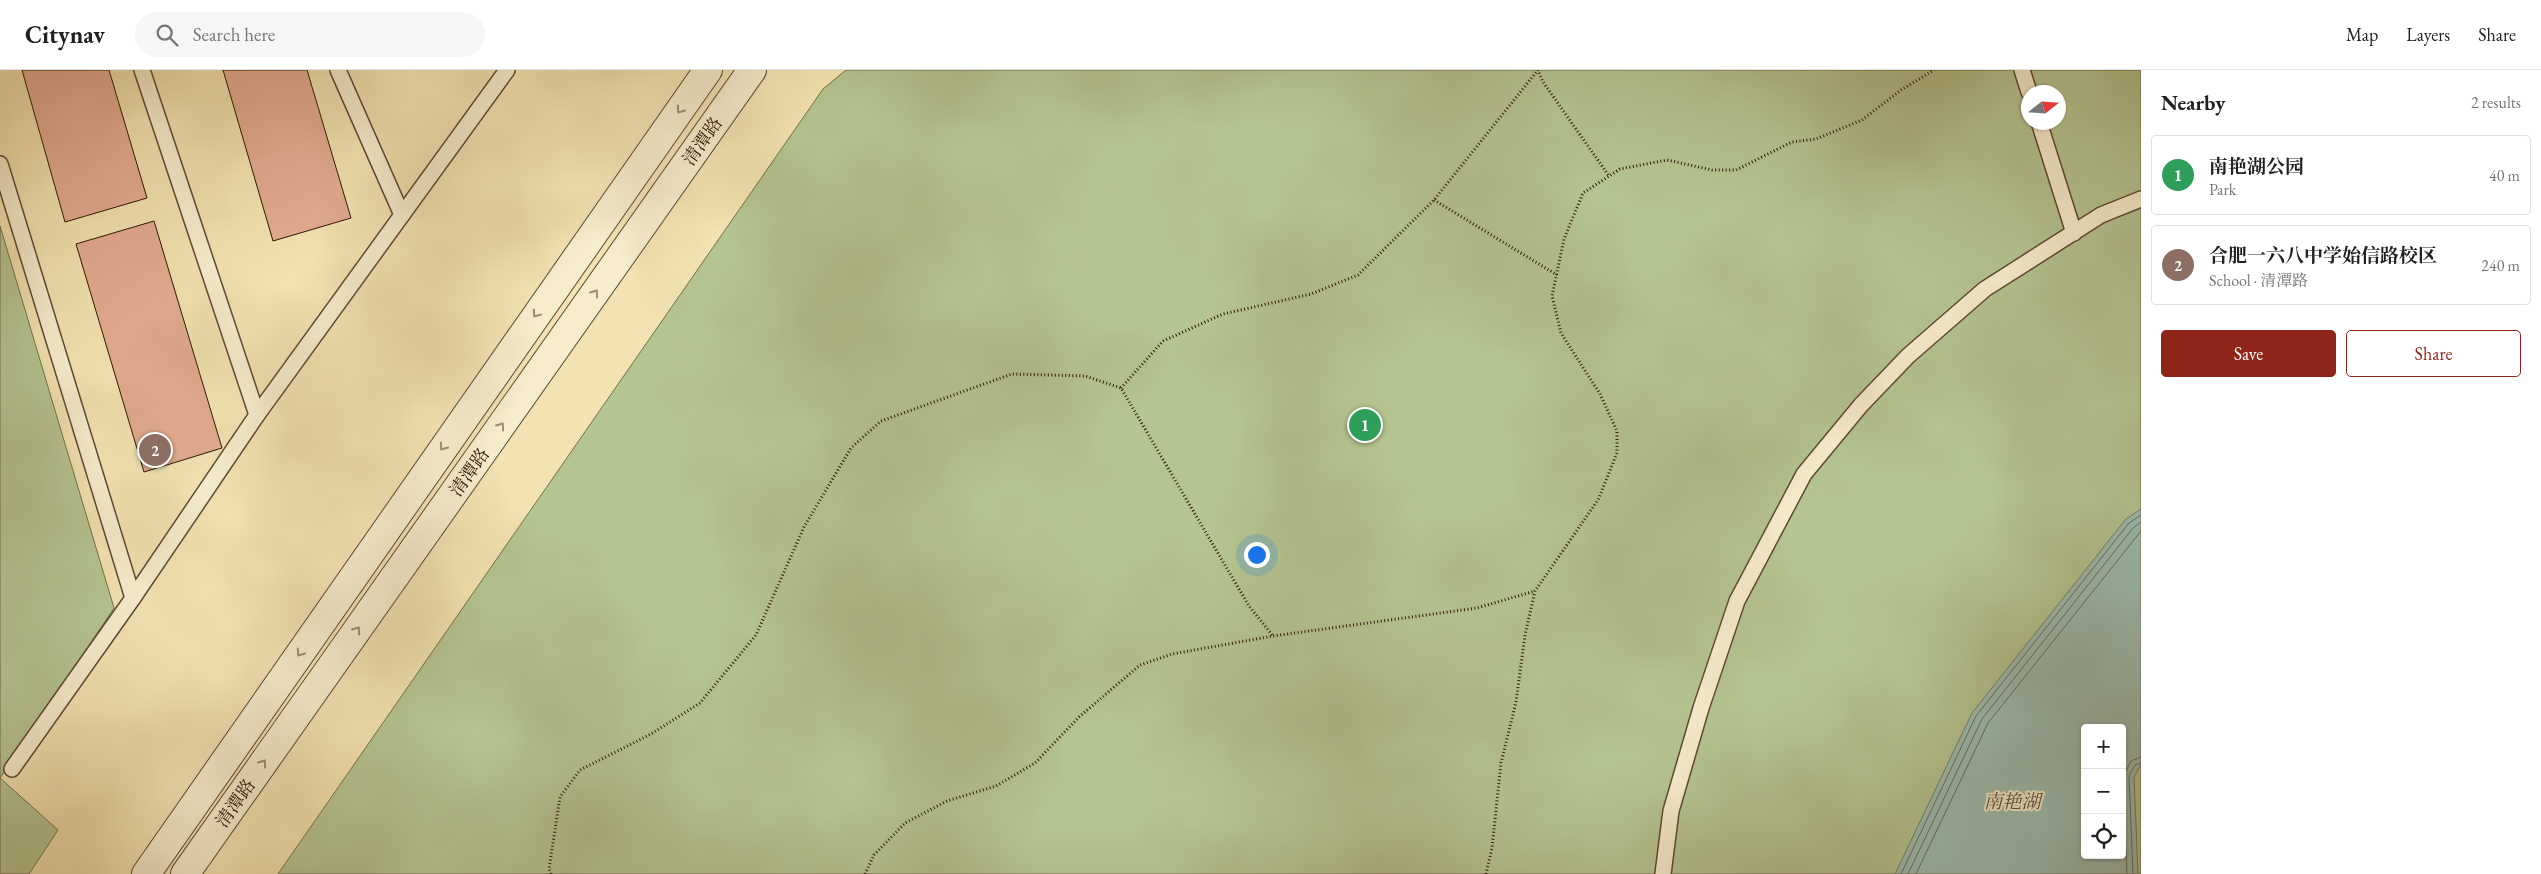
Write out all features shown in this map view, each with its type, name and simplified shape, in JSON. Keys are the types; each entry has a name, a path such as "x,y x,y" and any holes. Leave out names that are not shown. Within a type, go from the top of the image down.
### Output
{"street":[{"name":"清潭路","path":"146,874 708,70"},
{"name":"清潭路","path":"185,874 752,70"}],"lane":[{"path":"142,70 257,415"},
{"path":"338,70 402,215"},
{"path":"12,768 133,598 257,415 507,70"},
{"path":"2022,70 2027,85"},
{"path":"2042,130 2074,233"},
{"path":"0,164 133,598"},
{"path":"1663,874 1671,811 1700,708 1736,601 1804,474 1861,405 1908,356 1985,289 2101,215 2141,199"}],"path":[{"path":"1122,388 1163,341 1223,314 1311,294 1358,275 1434,200 1538,70 1543,82 1609,176"},
{"path":"1486,874 1492,848 1501,763 1516,702 1525,635 1535,591 1598,500 1617,453 1617,431 1600,394 1561,333 1552,296 1564,239 1583,193 1620,169 1667,160 1712,170 1736,170 1792,142 1816,139 1862,120 1901,90 1934,70"},
{"path":"1434,200 1557,275"},
{"path":"551,874 560,797 580,770 651,734 700,703 756,635 804,527 851,448 881,421 1012,374 1085,376 1122,388 1249,606 1274,636"},
{"path":"865,874 874,855 905,823 947,801 996,786 1035,763 1079,717 1140,665 1172,654 1274,636 1477,608 1535,591"}],"green space":[{"path":"846,70 2141,70 2141,874 278,874 823,89"},
{"path":"0,226 114,608 0,778"},
{"path":"0,778 58,830 29,874 0,874"}],"water":[{"name":"南艳湖","path":"2141,509 2141,764 2134,777 2138,874 1895,874 1972,713 2126,519"}],"building":[{"path":"22,70 109,70 147,198 65,222"},
{"path":"223,70 307,70 351,218 273,241"},
{"path":"154,221 222,448 144,472 76,244"}],"place":[{"name":"南艳湖公园","path":"1365,425"},
{"name":"合肥一六八中学始信路校区","path":"155,450"}]}
